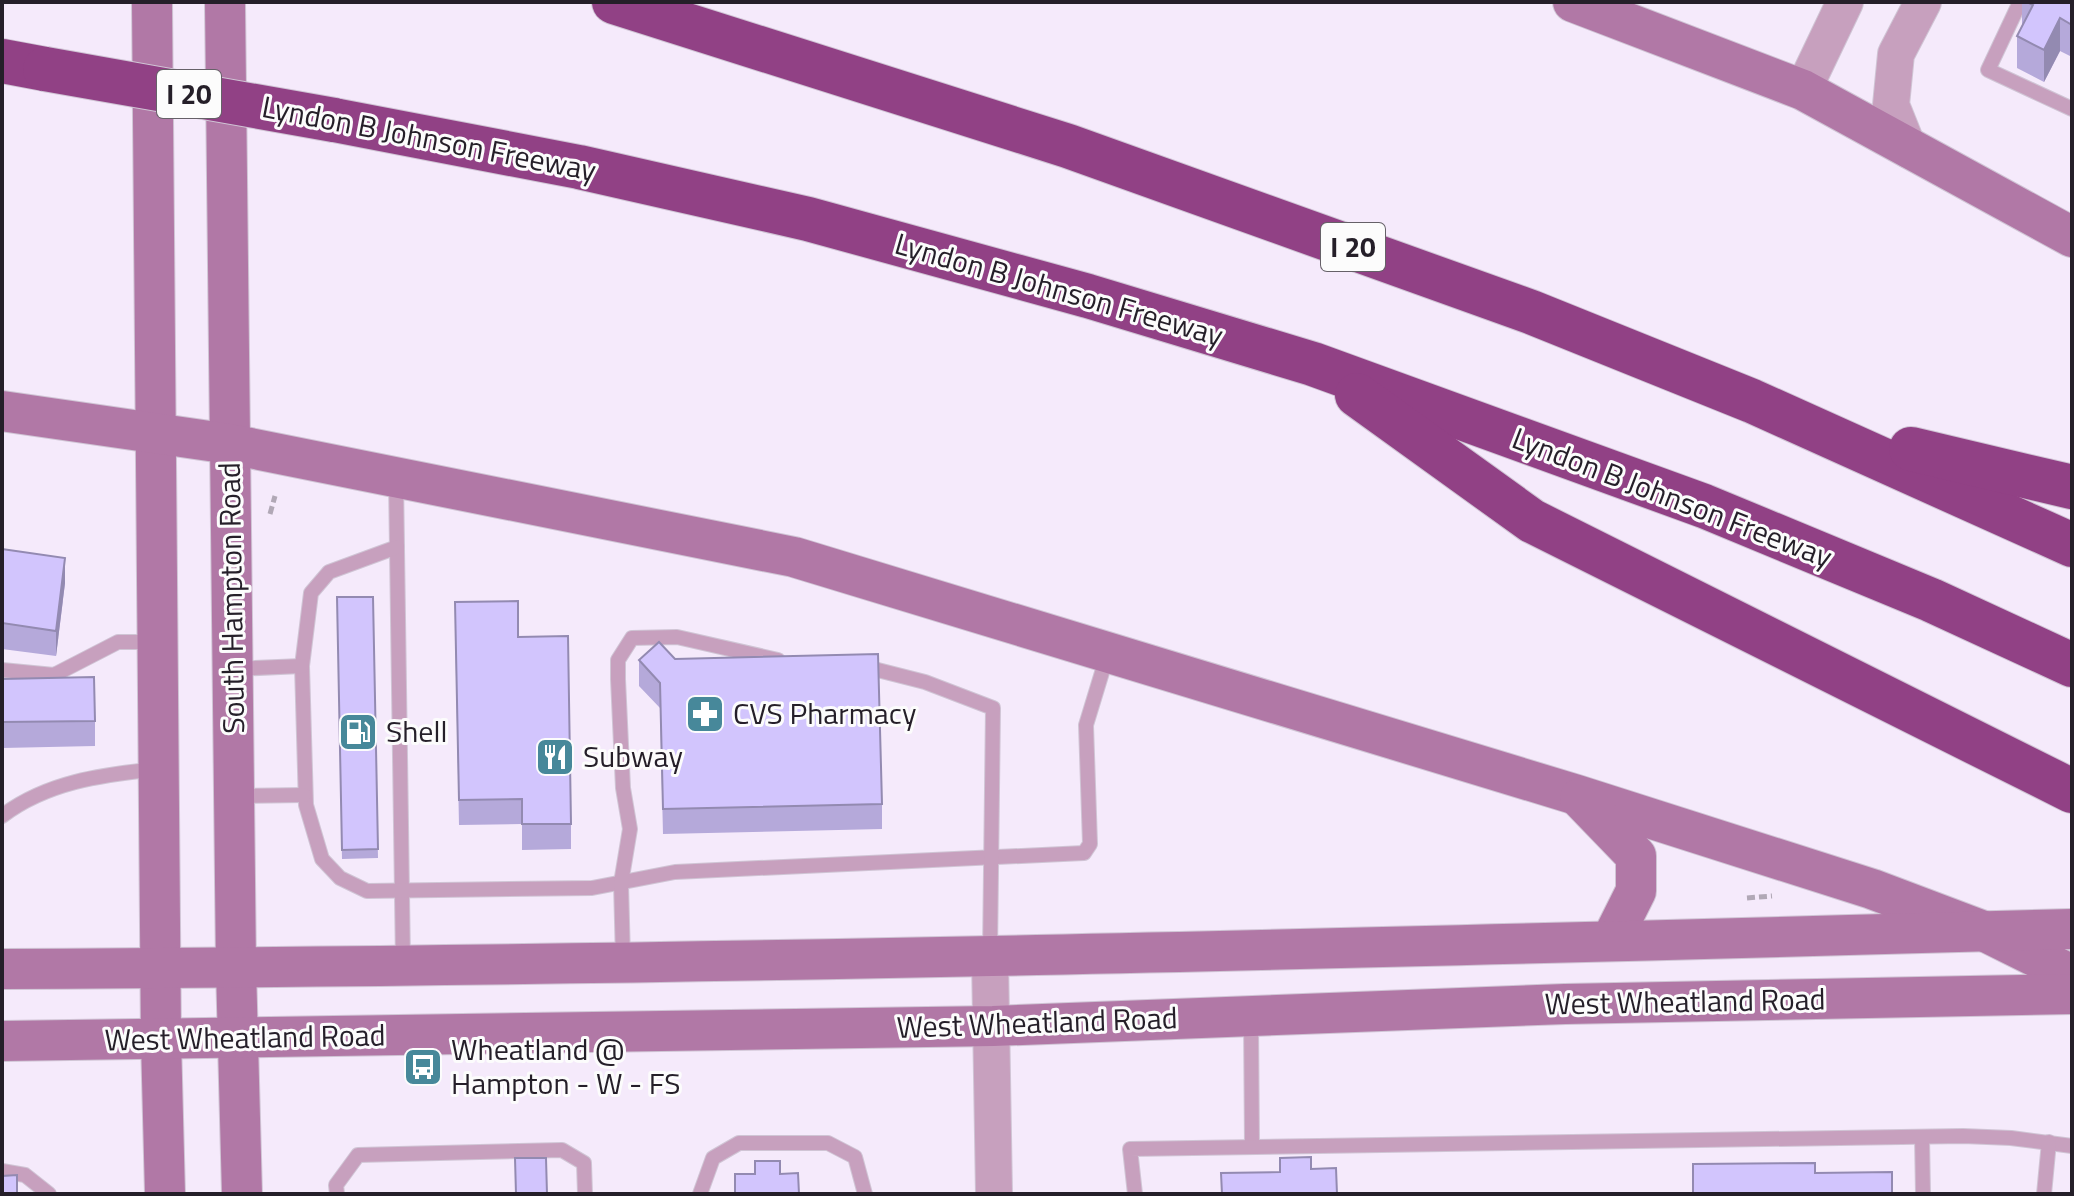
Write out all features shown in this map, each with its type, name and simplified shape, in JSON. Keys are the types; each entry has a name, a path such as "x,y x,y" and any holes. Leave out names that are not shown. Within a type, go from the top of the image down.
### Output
{"highway":[{"name":"I 20","path":"614,2 1068,146 1531,312 1802,423 2072,545"},
{"name":"Lyndon B Johnson Freeway","path":"2,61 579,167 808,219 1088,296 1313,364 1704,506 1931,600 2072,665"},
{"path":"1313,364 1532,521 2072,791"},
{"path":"1802,423 2072,487"}],"main road":[{"path":"152,2 160,968 165,1194"},
{"name":"South Hampton Road","path":"225,2 236,968 242,1194"},
{"path":"1573,2 1803,90 2072,237"},
{"path":"2,411 230,444 794,557 1577,795 1872,889 1986,932 2072,975"},
{"path":"1577,795 1636,856 1636,891 1611,941"},
{"name":"West Wheatland Road","path":"2,969 403,968 990,958 2072,929"},
{"name":"West Wheatland Road","path":"2,1041 993,1026 1251,1015 2072,994"}],"street":[{"path":"1803,90 1845,2"},
{"path":"1909,150 1891,105 1896,54 1923,2"},
{"path":"990,958 994,1194"}],"lane":[{"path":"2020,2 1988,70 2072,109"},
{"path":"396,477 403,968"},
{"path":"397,547 329,572 311,593 302,666 304,795 322,859 340,878 367,891 592,888 675,872 1084,853 1090,844 1086,725 1108,652"},
{"path":"623,963 621,883 630,829 622,773 618,660 632,638 677,637 767,659 797,660"},
{"path":"2,670 54,675 73,669 92,653 118,642 157,642"},
{"path":"842,662 916,679 993,708 990,958"},
{"path":"232,670 302,666"},
{"path":"2,816 49,789 105,774 158,768"},
{"path":"234,796 304,795"},
{"path":"1251,1015 1252,1147"},
{"path":"1922,1137 1923,1194"},
{"path":"1135,1194 1130,1149 1922,1137 2011,1138 2072,1146"},
{"path":"2044,1194 2049,1142"},
{"path":"700,1194 713,1158 739,1143 828,1143 855,1157 865,1194"},
{"path":"337,1194 336,1185 358,1155 562,1150 584,1163 585,1194"},
{"path":"2,1171 25,1175 49,1194"}],"building":[{"path":"2027,2 2072,2 2072,25 2060,18 2044,50 2017,36 2033,5"},
{"path":"2,549 65,558 56,631 2,623"},
{"name":"Shell","path":"337,597 373,597 378,849 342,850"},
{"path":"518,601 518,637 568,636 571,824 522,824 522,799 459,800 455,602"},
{"name":"CVS Pharmacy","path":"659,642 675,659 878,654 882,804 663,809 660,683 639,660"},
{"path":"94,677 95,721 2,722 2,679"},
{"path":"1311,1157 1311,1169 1336,1168 1337,1194 1222,1194 1221,1173 1280,1172 1280,1158"},
{"path":"515,1158 546,1158 547,1194 516,1194"},
{"path":"755,1161 780,1161 780,1174 798,1173 799,1194 735,1194 735,1174 755,1174"},
{"path":"1815,1163 1815,1173 1892,1172 1892,1194 1693,1194 1693,1164"},
{"path":"17,1175 17,1194 2,1194 2,1176"}],"place":[{"name":"CVS Pharmacy","path":"705,714"},
{"name":"Shell","path":"358,732"},
{"name":"Subway","path":"555,757"},
{"name":"Wheatland @ Hampton - W - FS","path":"423,1067"}]}
